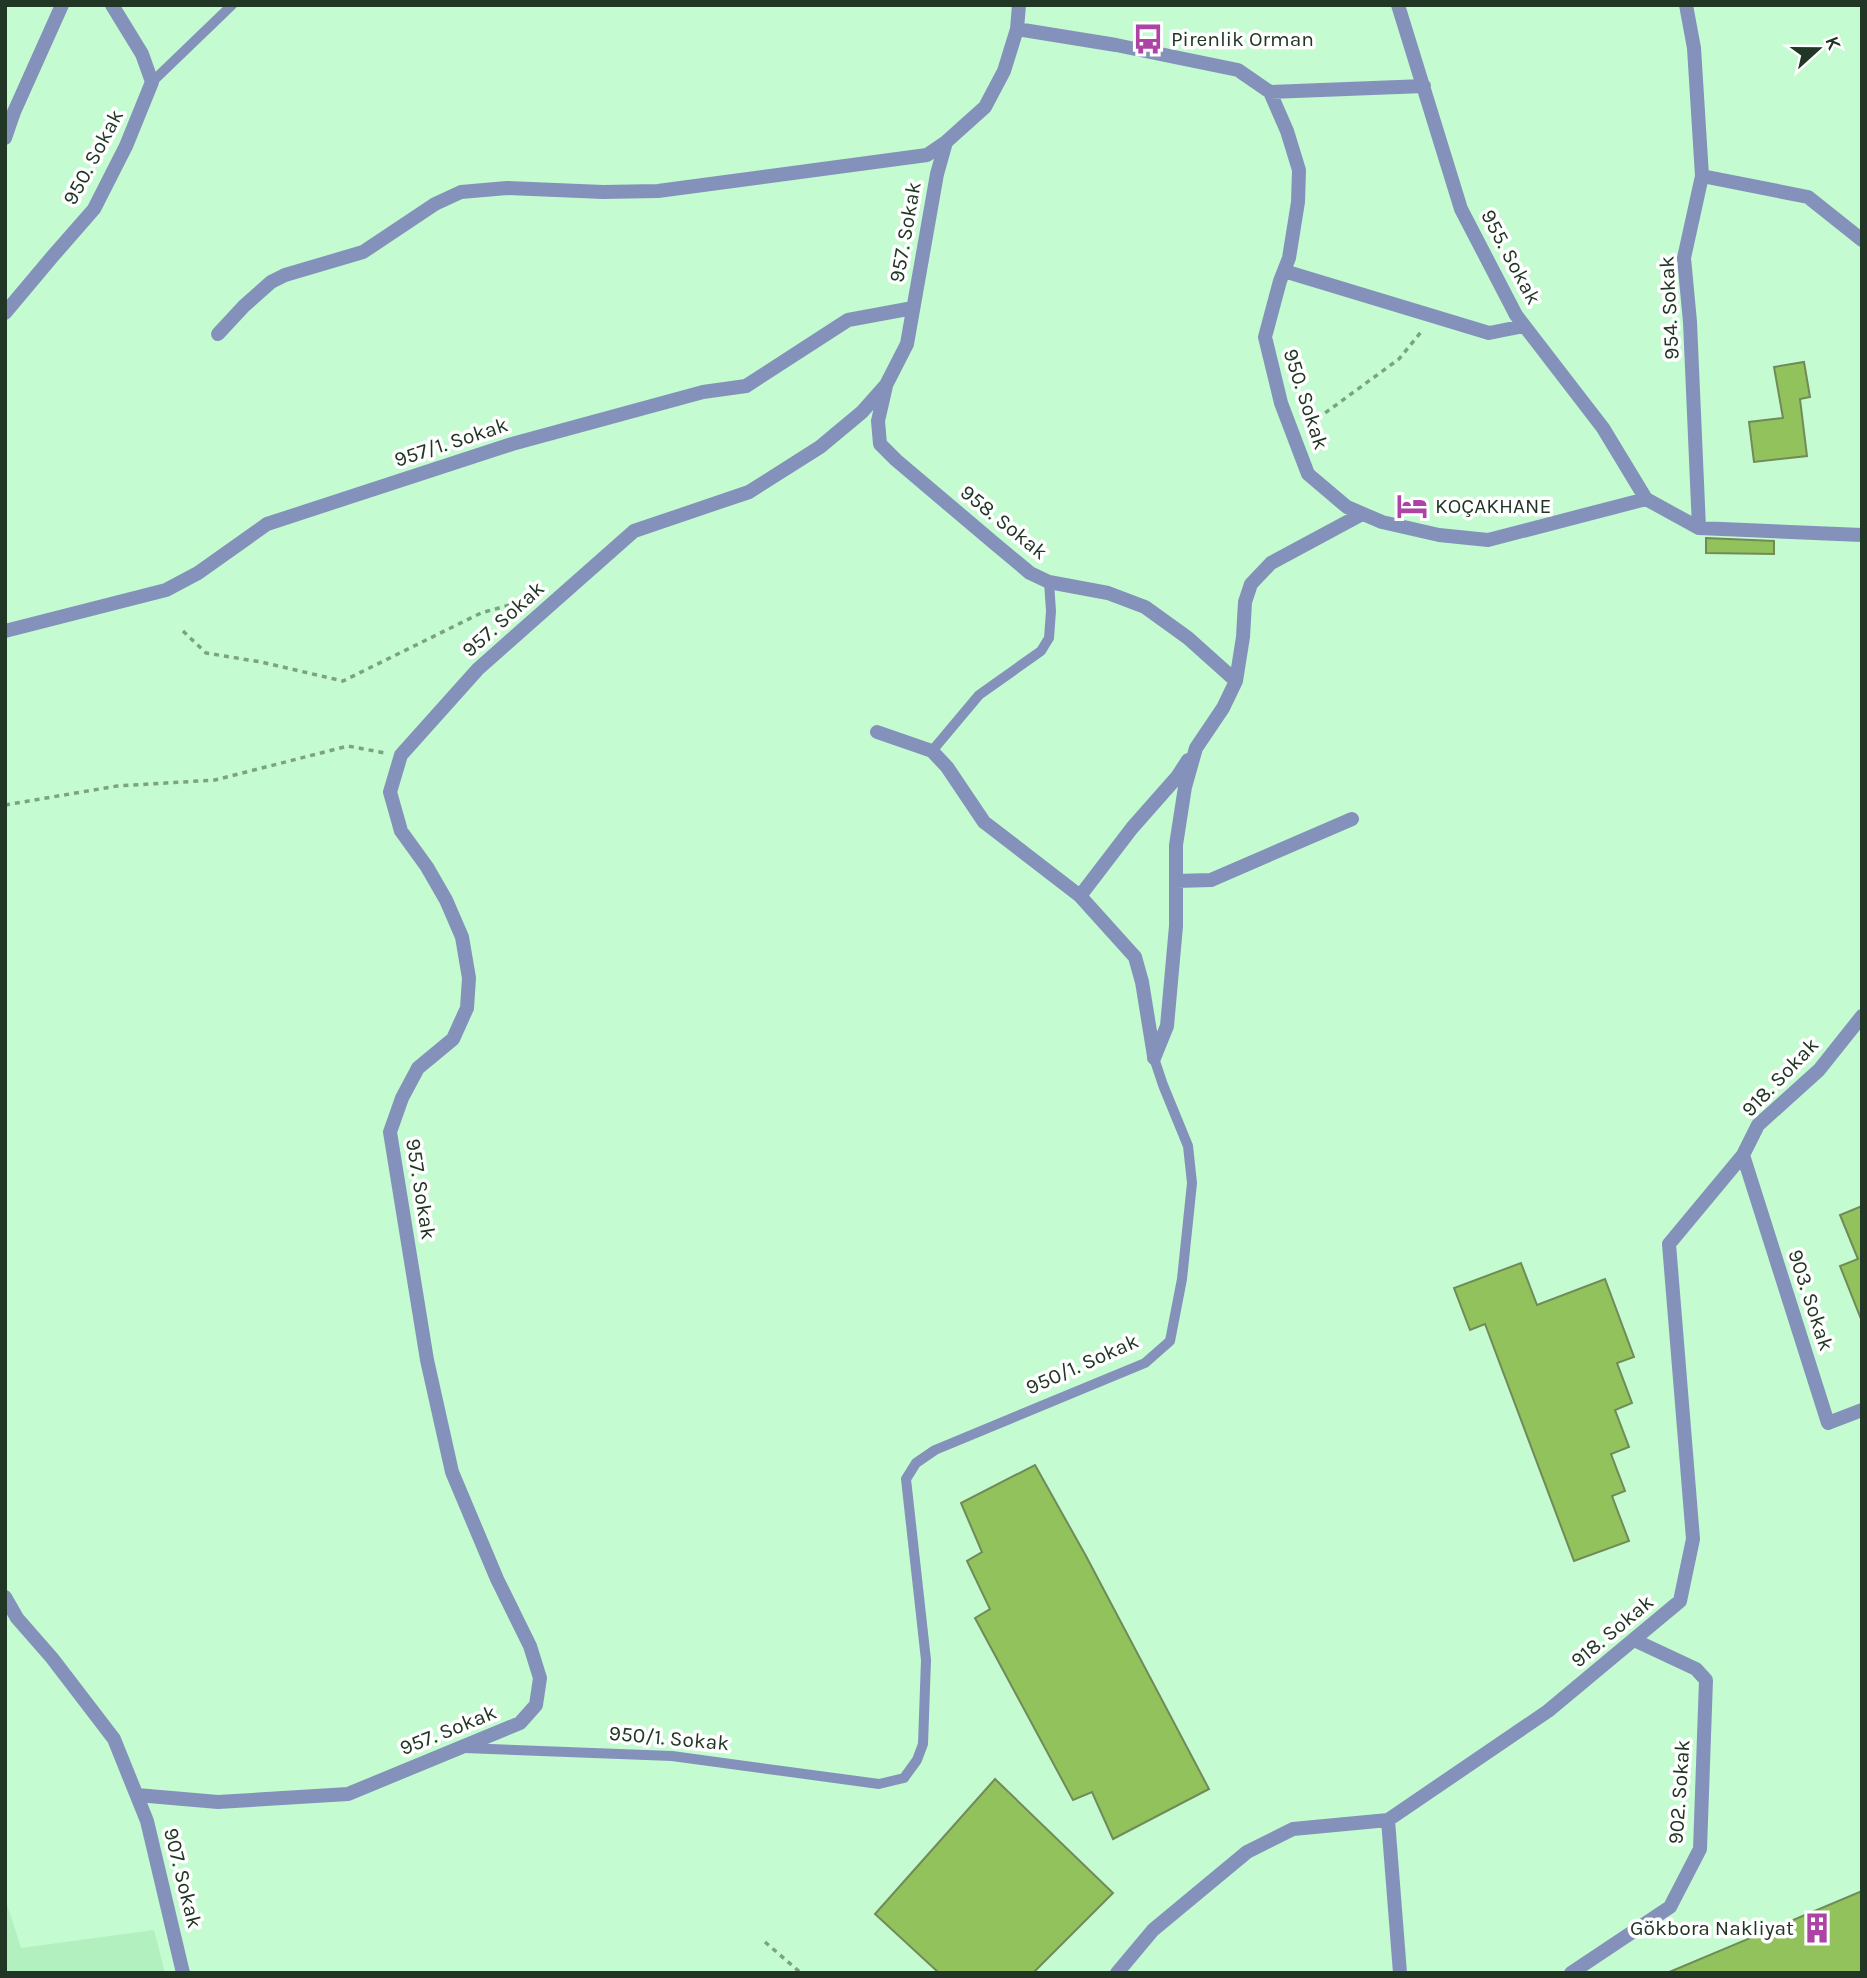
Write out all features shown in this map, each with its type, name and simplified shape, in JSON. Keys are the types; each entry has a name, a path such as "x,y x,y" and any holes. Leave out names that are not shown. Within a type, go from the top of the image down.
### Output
{"street":[{"path":"5,138 62,5"},
{"path":"112,5 142,54 152,82"},
{"path":"218,334 271,282 285,275 363,253 435,204 461,192 508,188 658,191 927,155 985,107 1004,71 1017,29 1019,5"},
{"name":"955. Sokak","path":"1398,5 1461,209 1516,315 1603,428 1646,499"},
{"name":"954. Sokak","path":"1686,5 1694,48 1702,176 1684,258 1690,322 1699,528"},
{"path":"1017,29 1116,45 1238,70 1270,92 1424,86"},
{"name":"950. Sokak","path":"5,313 94,209 127,146 152,82"},
{"name":"950. Sokak","path":"1270,92 1287,131 1299,170 1298,202 1289,258 1265,337 1281,403 1308,474 1346,507 1382,522 1438,535 1488,540 1646,499"},
{"name":"957. Sokak","path":"137,1795 218,1802 348,1794 520,1723 536,1704 540,1678 530,1646 497,1579 452,1472 427,1360 390,1132 402,1098 418,1068 453,1039 467,1009 469,978 462,937 446,900 401,831 390,792 401,755 478,669 634,531 749,492 820,447 862,412 886,385 906,344 937,174 946,142"},
{"path":"1702,176 1808,197 1862,240"},
{"path":"1284,271 1489,334 1524,326"},
{"name":"957/1. Sokak","path":"5,631 166,590 198,573 267,524 512,444 703,392 746,386 848,320 913,308"},
{"name":"958. Sokak","path":"886,385 877,421 880,444 1030,573 1049,582 1108,593 1145,607 1188,638 1236,681"},
{"path":"1646,499 1699,528 1862,534"},
{"path":"1080,896 1132,828 1177,777 1223,708 1236,681 1245,603 1251,584 1272,563 1362,514"},
{"path":"877,732 933,751 984,822 1080,896 1135,957 1142,982 1154,1058"},
{"path":"1154,1058 1167,1026 1176,926 1177,845 1185,787 1196,748"},
{"path":"1176,881 1211,880 1352,819"},
{"name":"918. Sokak","path":"1117,1973 1153,1930 1247,1852 1293,1829 1388,1820 1548,1711 1680,1601 1693,1539 1669,1244 1743,1155 1758,1125 1819,1070 1862,1016"},
{"name":"903. Sokak","path":"1743,1155 1828,1423 1862,1410"},
{"path":"5,1597 17,1618 52,1658 114,1739 137,1795"},
{"name":"902. Sokak","path":"1572,1973 1670,1907 1700,1849 1706,1679 1696,1669 1634,1640"},
{"name":"907. Sokak","path":"137,1795 147,1821 183,1973"},
{"path":"1388,1820 1400,1973"}],"lane":[{"path":"152,82 232,5"},
{"path":"933,751 979,695 1041,651 1049,638 1049,582"},
{"name":"950/1. Sokak","path":"460,1748 672,1756 879,1784 904,1778 917,1760 923,1744 926,1660 906,1479 916,1462 935,1450 1145,1363 1170,1341 1182,1279 1192,1183 1188,1146 1154,1058"}],"path":[{"path":"1292,431 1321,416 1399,359 1433,317"},
{"path":"183,631 206,653 272,664 343,681 481,613 530,600"},
{"path":"5,805 117,786 215,780 348,747 401,755"},
{"path":"765,1942 801,1973"}],"shaded area":[{"path":"5,1898 21,1948 154,1930 165,1973 5,1973"}],"building":[{"path":"1804,362 1810,397 1800,399 1807,456 1754,462 1749,422 1783,418 1774,367"},
{"path":"1706,538 1774,541 1774,554 1706,553"},
{"path":"1862,1206 1861,1319 1840,1266 1858,1259 1840,1215"},
{"path":"1521,1263 1537,1305 1605,1279 1634,1357 1617,1363 1632,1403 1615,1410 1629,1447 1611,1454 1625,1491 1612,1496 1629,1541 1574,1561 1485,1324 1470,1330 1454,1288"},
{"path":"1035,1465 1209,1789 1113,1839 1092,1792 1073,1800 975,1618 990,1609 967,1561 982,1552 961,1503"},
{"path":"995,1779 1113,1893 1033,1973 939,1973 875,1914"},
{"name":"Gökbora Nakliyat","path":"1862,1891 1862,1973 1667,1973"}],"place":[{"name":"Pirenlik Orman","path":"1148,39"},
{"name":"KOÇAKHANE","path":"1412,506"},
{"name":"Gökbora Nakliyat","path":"1817,1928"}]}
